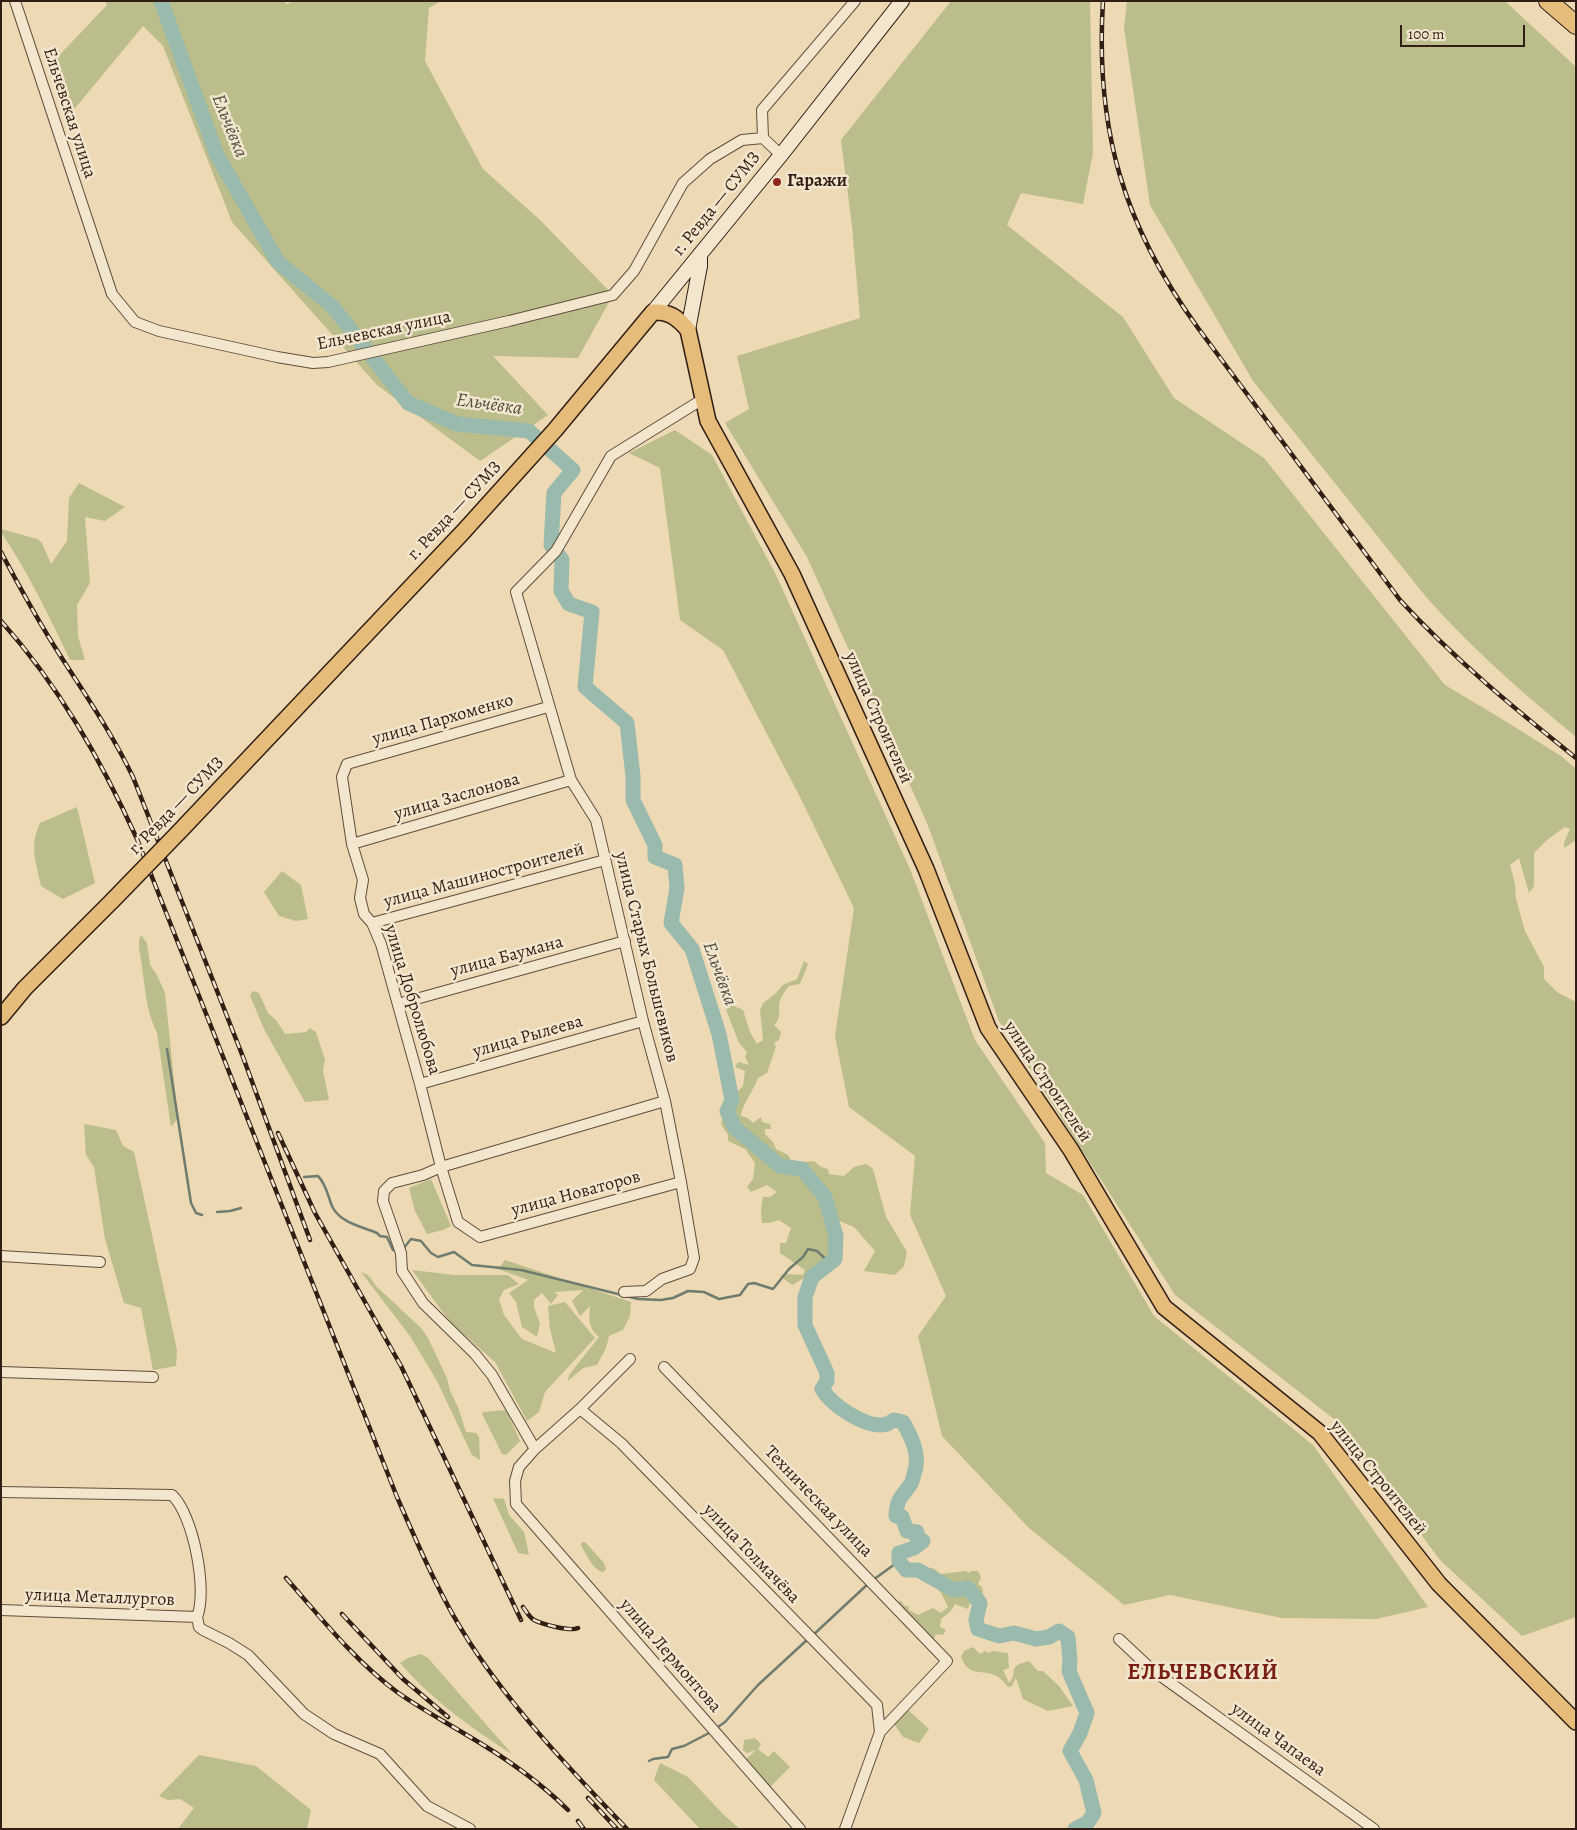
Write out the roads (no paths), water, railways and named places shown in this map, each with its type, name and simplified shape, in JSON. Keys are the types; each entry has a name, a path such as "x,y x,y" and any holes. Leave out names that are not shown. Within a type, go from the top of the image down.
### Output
{"highway":[{"path":"1548,1 1576,25"},
{"path":"1564,1 1576,11"}],"main road":[{"path":"653,312 671,314 688,330"},
{"name":"г. Ревда — СУМЗ","path":"1,1017 25,988 180,832 456,539 542,445 653,312"},
{"name":"улица Строителей","path":"688,330 708,421 792,574 926,869 988,1028 1071,1150 1164,1307 1320,1433 1439,1584 1576,1722"}],"street":[{"name":"Ельчевская улица","path":"14,1 112,294 135,322 159,331 277,357 312,363 328,362 613,295 634,271 683,183 710,159 742,140 763,138"},
{"path":"781,155 763,138 762,110 855,1"},
{"name":"г. Ревда — СУМЗ","path":"653,312 781,155 902,1"},
{"name":"улица Строителей","path":"688,330 700,266 700,254"},
{"name":"улица Старых Большевиков","path":"624,1292 646,1291 662,1279 690,1269 694,1258 665,1101 596,820 571,780 548,707 516,592 556,551 611,456 703,399"},
{"name":"улица Пархоменко","path":"347,764 548,707"},
{"name":"улица Добролюбова","path":"347,764 342,777 352,844 364,880 360,898 364,914 372,923 381,944 441,1167 458,1222 480,1237"},
{"name":"улица Заслонова","path":"352,844 571,780"},
{"name":"улица Машиностроителей","path":"372,923 605,860"},
{"name":"улица Баумана","path":"398,1004 625,941"},
{"name":"улица Рылеева","path":"420,1084 644,1021"},
{"path":"630,1359 535,1449 492,1375 475,1354 423,1303 402,1271 401,1253 383,1200 384,1191 392,1183 423,1175 441,1167 665,1101"},
{"name":"улица Новаторов","path":"480,1237 681,1182"},
{"path":"1,1256 100,1262"},
{"name":"Техническая улица","path":"664,1367 947,1661 880,1732"},
{"path":"1,1372 153,1377"},
{"name":"улица Толмачёва","path":"580,1408 620,1443 876,1705 880,1732"},
{"name":"улица Лермонтова","path":"535,1449 516,1472 514,1486 516,1504 800,1829"},
{"name":"улица Металлургов","path":"1,1492 172,1495 179,1501 195,1548 201,1581 197,1617 199,1627 248,1655 304,1714 334,1734 380,1754 427,1806 470,1829"},
{"name":"улица Металлургов","path":"1,1610 197,1617"},
{"name":"улица Чапаева","path":"1119,1639 1151,1669 1374,1829"},
{"path":"844,1829 880,1732"}],"waterway":[{"name":"Ельчёвка","path":"161,1 217,155 278,262 333,307 408,403 457,424 529,431 573,470 554,493 551,545 562,560 561,591 569,604 592,612 585,687 627,723 633,776 633,800 655,845 655,857 675,865 677,888 671,923 692,949 719,1034 732,1100 727,1111 735,1128 780,1166 802,1169 825,1197 836,1236 835,1259 812,1277 805,1297 805,1325 827,1373 827,1381 822,1389 833,1402 860,1420 879,1425 887,1424 894,1420 903,1422 909,1434 916,1454 916,1467 911,1483 898,1502 896,1516 902,1517 907,1531 917,1532 916,1536 923,1541 914,1548 899,1553 899,1561 906,1570 918,1570 954,1590 968,1588 980,1603 976,1620 978,1629 999,1636 1014,1633 1036,1639 1049,1637 1059,1631 1068,1637 1069,1671 1087,1713 1080,1733 1070,1751 1086,1780 1094,1813 1088,1822 1075,1829"},
{"path":"167,1049 191,1203 196,1213 202,1215"},
{"path":"304,1177 318,1176 323,1183 333,1208 341,1217 380,1236 387,1237 393,1250 396,1250"},
{"path":"217,1212 241,1208"},
{"path":"403,1249 411,1239 421,1241 431,1253 438,1257 454,1252 472,1265 521,1270 638,1299 661,1300 673,1298 688,1291 704,1292 719,1299 740,1295 748,1284 754,1283 773,1289 789,1269 803,1257 808,1249 817,1251 830,1263"},
{"path":"873,1580 899,1561"},
{"path":"812,1636 869,1583"},
{"path":"715,1729 725,1722 758,1685 808,1639"},
{"path":"649,1761 668,1757 672,1749 684,1746 711,1732"}],"railway":[{"path":"1103,1 1102,47 1104,91 1110,133 1119,174 1133,213 1150,251 1172,290 1198,328 1400,600 1463,663 1507,702 1576,758"},
{"path":"1,552 35,615 107,729 133,777 243,1057 310,1240"},
{"path":"1,621 42,671 77,725 109,781 137,839 397,1497 440,1590 459,1626 506,1693 565,1762 627,1829"},
{"path":"278,1133 315,1213 401,1366 521,1620"},
{"path":"286,1578 338,1638 381,1680 413,1703 506,1759 532,1778 568,1810"},
{"path":"523,1607 538,1622 563,1628 578,1628"},
{"path":"342,1614 403,1679 448,1717"},
{"path":"588,1798 617,1829"},
{"path":"578,1821 584,1829"}],"place":[{"name":"Гаражи","path":"777,182"}],"district":[{"name":"ЕЛЬЧЕВСКИЙ","path":"1203,1674"}]}
